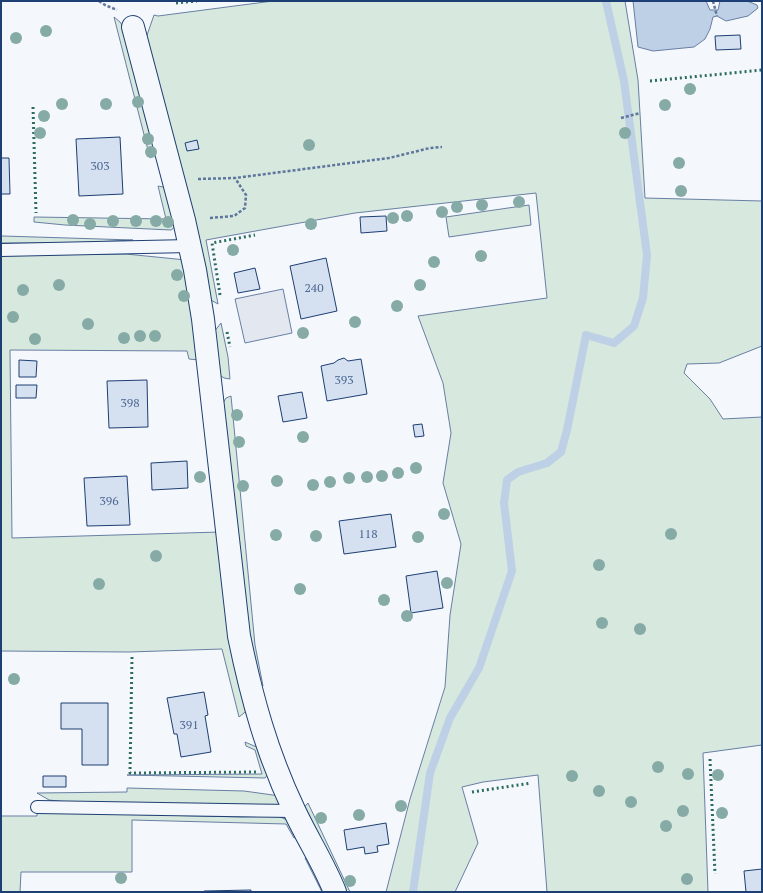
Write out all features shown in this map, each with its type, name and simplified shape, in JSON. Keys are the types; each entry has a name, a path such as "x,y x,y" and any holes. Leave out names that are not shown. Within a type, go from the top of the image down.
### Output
{"street":[{"path":"133,27 184,220 203,319 239,636 248,679 271,758 294,811 336,892"}],"lane":[{"path":"1,250 190,246"},
{"path":"37,807 294,811"}],"path":[{"path":"99,1 118,11"},
{"path":"713,1 716,16"},
{"path":"621,118 640,112"},
{"path":"173,180 235,178 389,158 430,148 442,147"},
{"path":"184,220 234,216 245,208 246,195 235,178"}],"shaded area":[{"path":"273,1 625,1 638,80 645,198 762,201 762,346 719,363 687,364 684,373 710,399 723,419 762,417 762,745 703,753 708,892 547,892 538,775 483,782 462,787 478,843 455,892 386,892 410,799 445,687 450,615 461,544 443,483 451,433 443,383 418,316 547,298 536,193 355,213 206,240 218,304 207,298 146,38 154,15 158,16"},
{"path":"114,17 120,22 126,31 158,153 150,158"},
{"path":"158,186 168,188 175,227 171,230 34,222 34,217 166,219"},
{"path":"529,205 531,225 449,237 446,217"},
{"path":"1,236 133,240 73,243 1,243"},
{"path":"126,254 186,260 199,360 189,359 187,351 10,350 12,538 220,532 249,709 239,717 222,649 129,652 1,651 1,255"},
{"path":"283,289 292,333 245,343 235,299"},
{"path":"221,323 228,357 230,379 224,378 217,373 213,333"},
{"path":"231,396 255,645 263,686 256,682 220,408 226,398"},
{"path":"245,742 261,749 270,772 265,778 127,775 262,774 255,750 246,746"},
{"path":"127,788 244,791 280,796 282,805 85,804 49,800 37,793 127,792"},
{"path":"308,803 350,892 340,892 302,810"},
{"path":"37,812 240,817 278,816 294,823 300,835 294,838 286,824 132,820 132,872 21,872 20,892 1,892 1,816 37,816"},
{"path":"305,858 312,858 329,892 322,892"}],"water":[{"path":"633,1 706,1 710,10 718,10 720,1 747,1 757,5 758,8 748,16 726,21 717,16 713,17 710,29 705,39 694,47 653,51 638,47"}],"building":[{"path":"740,35 741,49 716,50 715,36"},
{"path":"120,137 123,194 79,196 76,139"},
{"path":"197,140 199,149 187,151 185,143"},
{"path":"1,158 9,158 10,194 1,194"},
{"path":"386,216 387,231 361,233 360,217"},
{"path":"326,258 337,311 301,319 290,266"},
{"path":"255,268 260,289 238,293 234,273"},
{"path":"344,358 348,361 361,359 367,394 327,401 321,366 334,363"},
{"path":"19,360 37,361 36,377 19,377"},
{"path":"147,380 148,427 109,428 107,381"},
{"path":"16,385 37,385 36,398 16,398"},
{"path":"302,392 307,418 283,422 278,396"},
{"path":"422,424 424,436 415,437 413,425"},
{"path":"187,461 188,488 152,490 151,463"},
{"path":"127,476 130,525 87,526 84,478"},
{"path":"391,514 396,547 344,554 339,521"},
{"path":"437,571 443,608 411,613 406,576"},
{"path":"204,692 208,715 205,716 211,752 181,757 177,734 174,734 167,698"},
{"path":"61,703 108,703 108,765 82,765 82,729 61,729"},
{"path":"43,776 66,776 66,787 43,787"},
{"path":"386,823 389,844 377,846 378,852 365,854 364,847 347,850 344,830"},
{"path":"762,869 762,892 746,892 744,871"},
{"path":"251,890 251,892 204,892 204,891"}],"waterway":[{"path":"413,892 430,773 450,718 479,668 512,571 504,503 507,480 518,472 547,463 561,452 567,430 586,335 614,343 634,326 643,298 647,255 624,81 606,1"}],"hedge":[{"path":"176,3 197,1"},
{"path":"650,81 762,70"},
{"path":"33,107 36,213"},
{"path":"220,295 212,243 255,235"},
{"path":"227,332 230,347"},
{"path":"132,657 130,773 259,772"},
{"path":"710,759 715,874"},
{"path":"472,792 531,783"}]}
